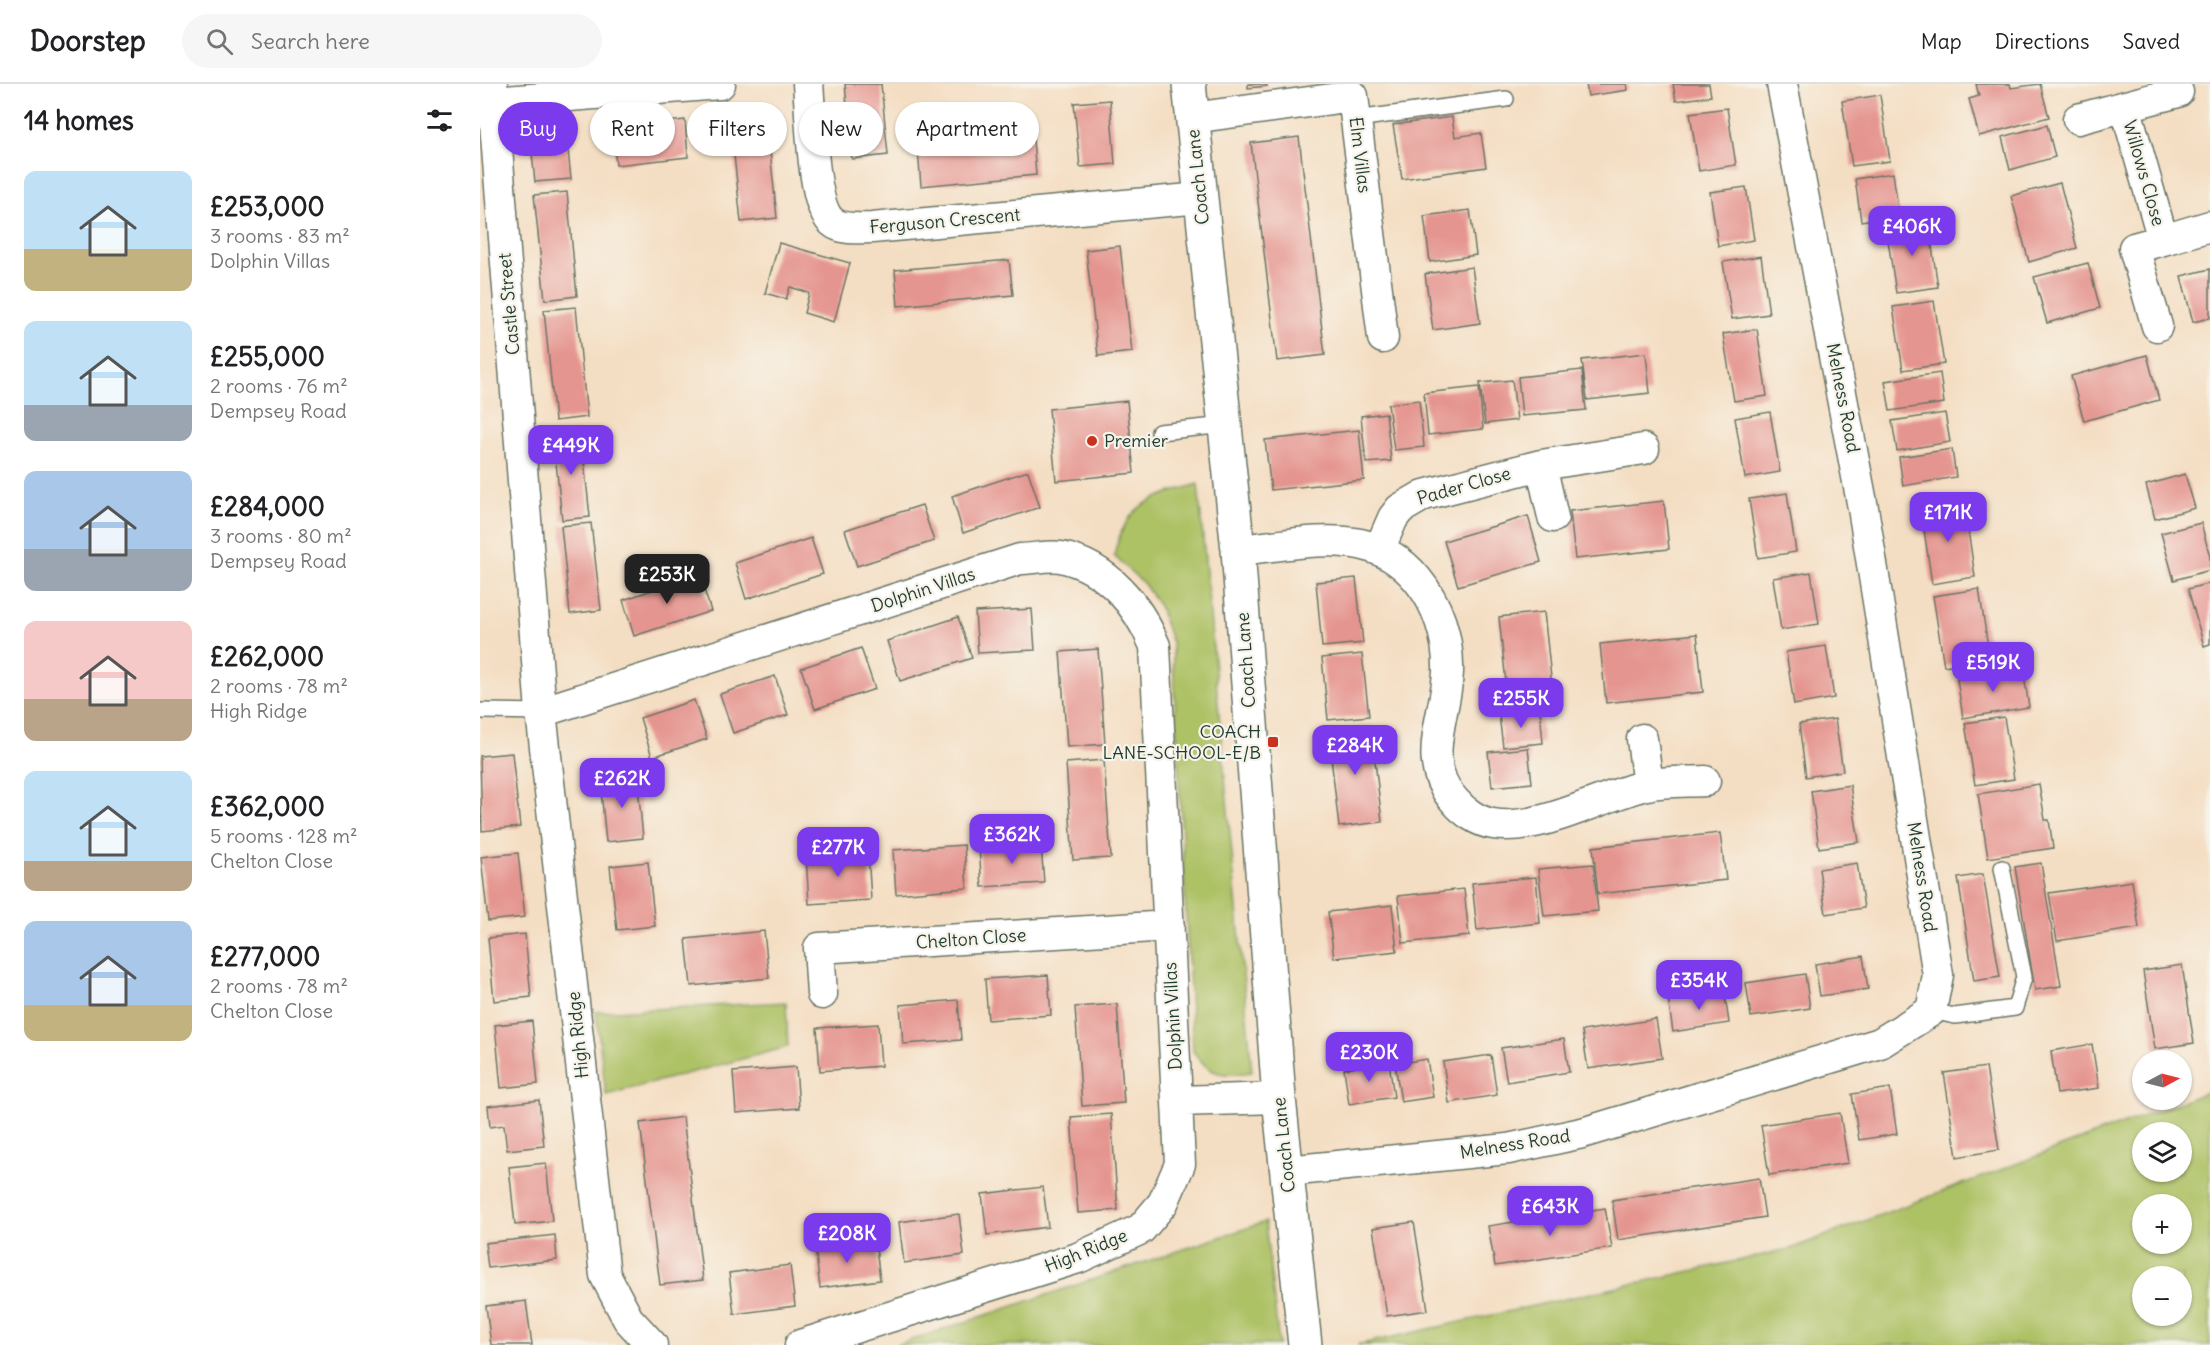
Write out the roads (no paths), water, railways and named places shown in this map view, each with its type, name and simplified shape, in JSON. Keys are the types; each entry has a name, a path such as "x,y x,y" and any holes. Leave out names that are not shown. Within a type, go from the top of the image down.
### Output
{"street":[{"path":"492,93 720,84"},
{"name":"Ferguson Crescent","path":"808,84 818,194 823,213 833,223 846,228 872,228 1200,198"},
{"name":"Coach Lane","path":"1190,84 1238,550 1279,1098 1305,1345"},
{"name":"Melness Road","path":"1287,1171 1508,1149 1582,1133 1880,1043 1931,1011 1938,975 1863,508 1782,84"},
{"name":"Willows Close","path":"2078,119 2178,92"},
{"name":"Castle Street","path":"492,93 542,712"},
{"name":"Elm Villas","path":"1192,118 1353,100 1383,339"},
{"name":"Willows Close","path":"2125,106 2163,240"},
{"name":"Willows Close","path":"2157,326 2134,248 2210,226"},
{"name":"Pader Close","path":"1379,549 1393,518 1410,500 1541,465 1644,448"},
{"path":"1541,465 1553,517"},
{"path":"1238,550 1341,542 1379,549 1404,565 1424,588 1447,641 1446,696 1436,740 1435,759 1439,778 1448,794 1461,809 1492,824 1511,825 1543,819 1648,785 1705,781"},
{"name":"Dolphin Villas","path":"542,712 1020,559 1061,557 1095,571 1126,594 1143,618 1155,646 1177,1101"},
{"name":"High Ridge","path":"542,712 605,1275 628,1319 652,1345"},
{"path":"1641,739 1648,785"},
{"name":"Chelton Close","path":"822,994 819,948 1169,926"},
{"path":"1177,1101 1279,1098"},
{"name":"High Ridge","path":"800,1345 1078,1258 1141,1229 1163,1203 1180,1164 1177,1101"}],"lane":[{"path":"1353,100 1506,99"},
{"path":"1159,432 1225,425"},
{"path":"480,711 542,712"},
{"path":"1931,1011 1955,1016 2015,1008 2024,977 2002,868"}],"place":[{"name":"Premier","path":"1092,441"},
{"name":"COACH LANE-SCHOOL-E/B","path":"1273,742"}]}
